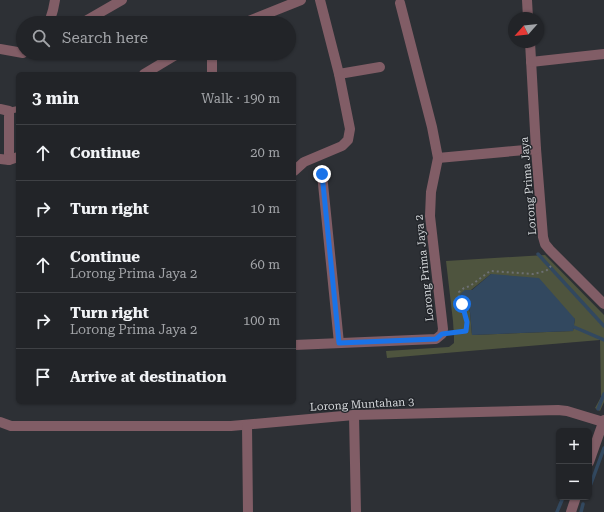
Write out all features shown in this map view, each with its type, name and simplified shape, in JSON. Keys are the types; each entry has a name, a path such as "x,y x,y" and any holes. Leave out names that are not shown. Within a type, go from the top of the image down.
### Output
{"street":[{"path":"51,16 55,0"},
{"path":"94,16 122,0"},
{"path":"261,16 301,0"},
{"path":"296,169 304,162 342,146 348,140 350,129 339,74 320,0"},
{"path":"527,0 528,12"},
{"name":"Lorong Prima Jaya 2","path":"296,345 436,339 442,334 443,329 430,216 431,192 438,158 432,127 400,3"},
{"name":"Lorong Prima Jaya","path":"530,48 536,149 543,237 545,244 604,304"},
{"path":"0,49 16,52"},
{"path":"531,62 604,54"},
{"path":"147,72 167,60"},
{"path":"212,60 212,72"},
{"path":"339,74 380,67"},
{"path":"9,109 9,159"},
{"path":"438,158 536,149"},
{"path":"322,174 339,343"},
{"name":"Lorong Muntahan 3","path":"0,422 11,426 231,426 354,415 558,410 604,421"},
{"path":"354,415 356,512"},
{"path":"592,454 604,421"},
{"path":"247,425 248,512"},
{"path":"571,512 575,500"}],"path":[{"path":"442,334 466,331 467,322 462,304 458,298 459,292 470,286 490,271 533,274 546,271 554,264"}],"green space":[{"path":"545,255 604,315 604,402 600,411 595,408 601,397 600,340 387,358 386,351 449,347 454,343 446,261","holes":["491,274 575,319 573,331 472,335 470,312 465,290 471,290"]}],"water":[{"path":"491,274 539,278 575,319 573,331 472,335 470,312 467,304 460,298 460,294 465,290 472,290"}],"waterway":[{"path":"538,254 604,326"},
{"path":"574,327 604,340"},
{"path":"598,409 604,394"},
{"path":"592,481 604,448"},
{"path":"557,512 562,500"},
{"path":"581,512 583,504"}],"route":[{"path":"322,174 339,343 436,339 442,334 466,331 467,322 462,304"}]}
